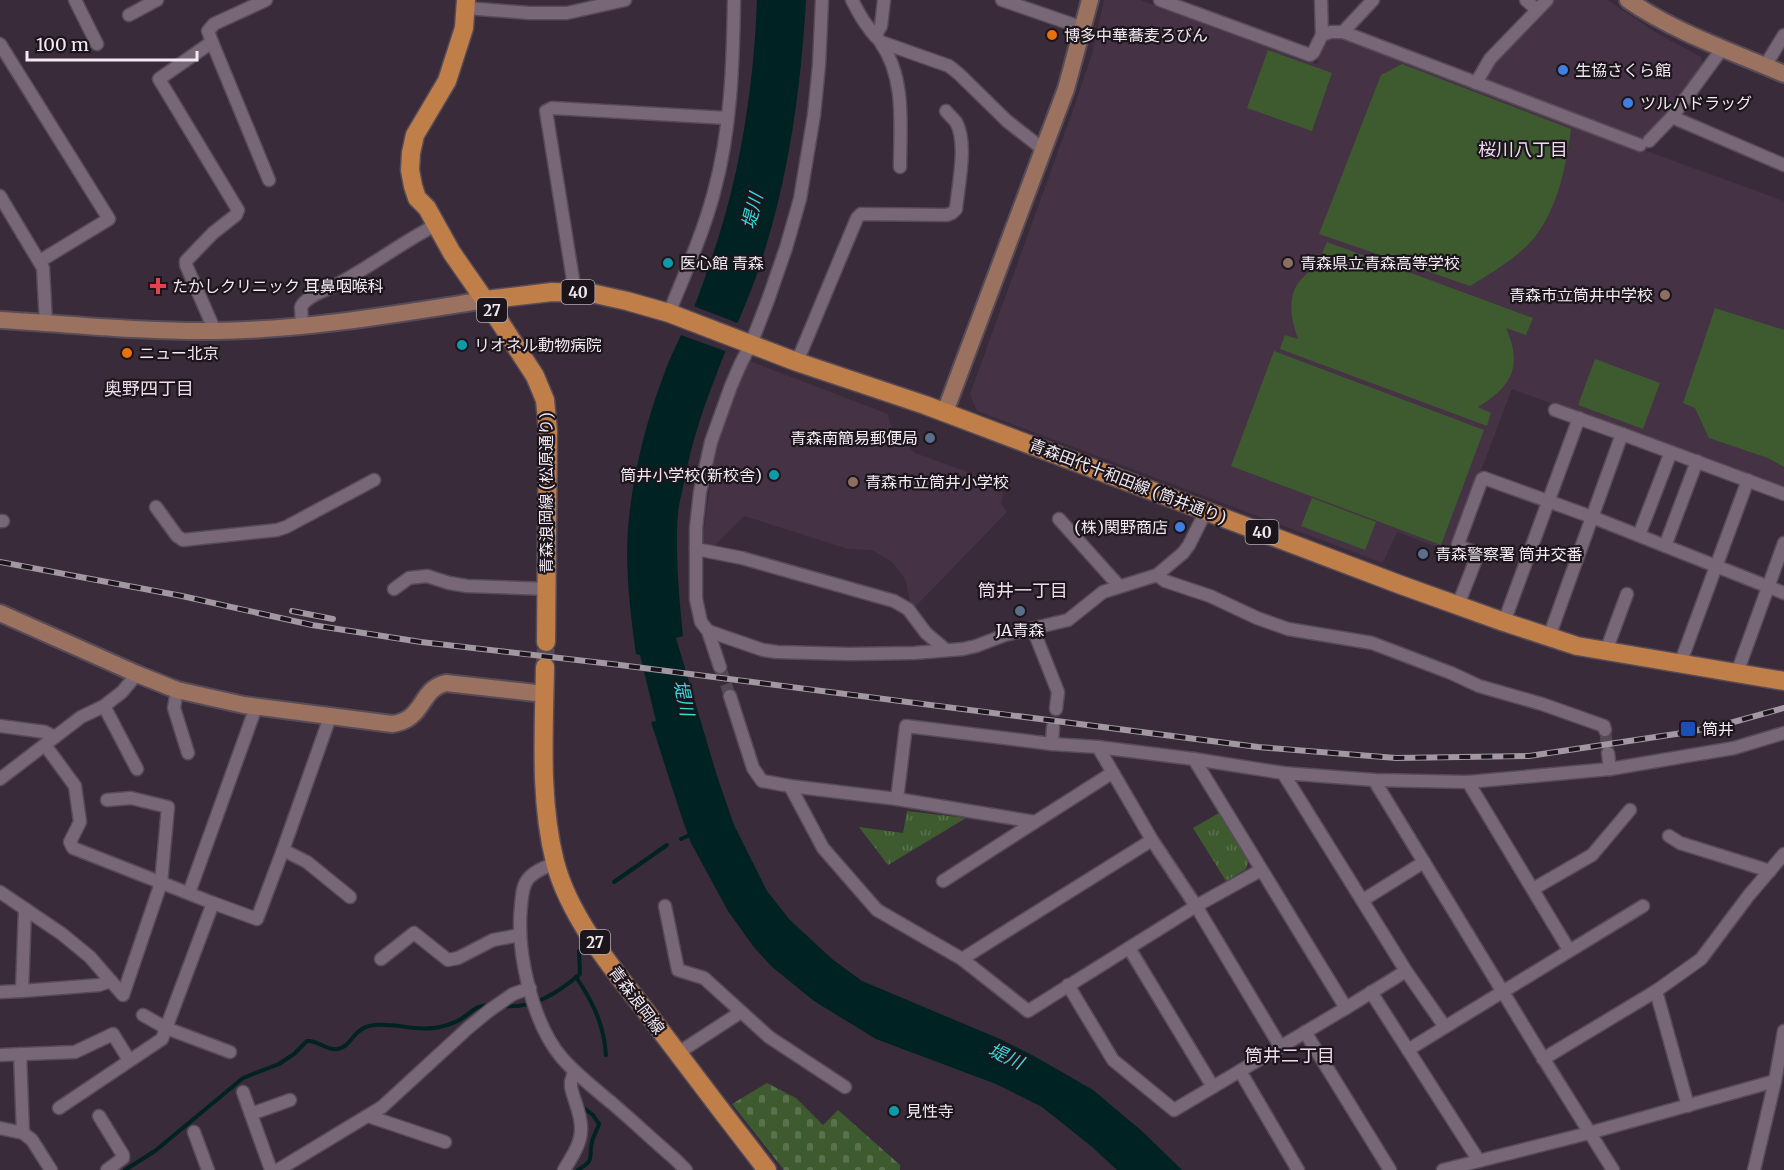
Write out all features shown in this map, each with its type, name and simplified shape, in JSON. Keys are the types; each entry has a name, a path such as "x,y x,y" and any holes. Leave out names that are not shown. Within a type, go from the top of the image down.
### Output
{"main road":[{"name":"青森浪岡線 (松原通り)","path":"466,4 464,28 447,81 416,135 411,153 411,178 417,198 428,208 452,253 523,356 545,400 549,431 546,642"},
{"name":"青森田代十和田線 (筒井通り)","path":"485,300 552,292 591,293 627,300 672,314 797,362 945,412 1549,637 1577,646 1784,681"},
{"name":"青森浪岡線","path":"546,667 544,749 548,816 555,863 568,897 593,940 626,986 766,1170"}],"street":[{"path":"75,0 97,44"},
{"path":"129,15 157,0"},
{"path":"266,0 208,31 268,180"},
{"path":"466,4 529,13 567,13 626,0"},
{"path":"672,314 714,193 722,160 733,68 734,0"},
{"path":"720,667 708,631 698,613 695,584 700,492 711,442 783,258 800,199 814,115 822,0"},
{"path":"852,0 890,60 898,85 900,167"},
{"path":"878,39 884,0"},
{"path":"1002,0 1083,28"},
{"path":"945,412 1066,89 1090,0"},
{"path":"1160,0 1310,55 1322,35 1321,0"},
{"path":"1344,32 1372,0"},
{"path":"1526,0 1537,10"},
{"path":"1476,83 1490,59 1547,0"},
{"path":"1628,0 1666,22 1784,74"},
{"path":"1322,35 1336,31 1344,32 1476,83 1644,143 1672,117 1722,48"},
{"path":"1765,66 1784,35"},
{"path":"878,39 949,66 1007,121 1044,150"},
{"path":"212,42 159,79 238,210 236,215 213,233 186,261 215,331"},
{"path":"0,44 109,219 40,261"},
{"path":"575,292 546,111 552,108 727,118"},
{"path":"797,362 857,218 861,214 947,215 956,209 962,146 956,122 946,111"},
{"path":"1672,117 1784,165"},
{"path":"0,196 40,261 44,273 46,323"},
{"path":"302,325 301,307 307,299 342,282 419,233 436,225"},
{"path":"0,320 215,331 343,321 485,300"},
{"path":"1556,410 1784,494"},
{"path":"1504,622 1579,418"},
{"path":"1549,637 1622,434"},
{"path":"1639,535 1671,452"},
{"path":"1665,546 1697,461"},
{"path":"1458,605 1478,554 1458,544 1484,478 1639,535 1784,593"},
{"path":"156,507 177,536 183,540 277,530 286,528 374,480"},
{"path":"1680,664 1748,480"},
{"path":"708,631 763,650 777,652 923,653 970,648 1005,635 1068,620 1103,592 1157,575 1178,558 1189,545 1206,511"},
{"path":"1059,519 1119,586"},
{"path":"1737,673 1784,543"},
{"path":"696,549 742,558 894,601 908,609 927,633 946,650"},
{"path":"1157,575 1165,581 1201,593 1288,629 1372,643 1479,686 1585,718 1604,726 1605,730"},
{"path":"394,589 409,578 427,576 467,586 547,589"},
{"path":"1606,651 1627,594"},
{"path":"0,613 177,690 255,707 392,724 402,723 416,713 428,694 435,687 446,683 545,694"},
{"path":"1033,628 1058,692 1056,710"},
{"path":"0,779 81,717 122,692 137,674"},
{"path":"177,690 174,708 188,753"},
{"path":"730,696 753,768 762,781 897,799 1035,822"},
{"path":"104,705 137,769"},
{"path":"189,893 255,707"},
{"path":"0,726 45,732 75,786 80,822 70,842 73,848 257,919 284,850 330,717"},
{"path":"897,799 906,726 1052,744 1098,747 1283,773 1374,780 1468,782 1610,769 1734,748 1784,733"},
{"path":"1052,744 1053,727"},
{"path":"1098,747 1152,840 1196,906 1280,1046"},
{"path":"1608,753 1610,769"},
{"path":"1194,759 1346,1008"},
{"path":"943,881 1113,773"},
{"path":"1283,773 1444,1027"},
{"path":"1374,780 1613,1170"},
{"path":"1468,782 1569,951"},
{"path":"790,786 823,848 877,910 962,959 1028,1011 1196,906 1261,870"},
{"path":"0,892 81,949 123,995 161,883 168,807 130,798 107,800"},
{"path":"1533,889 1592,855 1630,810"},
{"path":"1669,836 1680,843 1770,871"},
{"path":"962,959 1152,840"},
{"path":"284,850 307,862 350,897"},
{"path":"1543,1059 1656,992 1701,959 1749,895 1784,854"},
{"path":"1363,900 1424,862"},
{"path":"555,863 528,879 524,885 520,912 523,963 544,1029 554,1048 574,1072 686,1170"},
{"path":"59,1108 162,1039 213,903"},
{"path":"665,906 678,970 704,978 769,1037 844,1087"},
{"path":"1408,1050 1643,906"},
{"path":"22,991 25,909"},
{"path":"381,959 414,933 448,960 458,958 493,940 520,935"},
{"path":"1129,948 1213,1087"},
{"path":"1068,985 1113,1060 1174,1110 1406,970"},
{"path":"0,992 99,986 111,981"},
{"path":"1371,992 1479,1161"},
{"path":"1656,992 1688,1106"},
{"path":"278,1170 382,1107 468,1028 513,994 533,997"},
{"path":"678,1053 741,1012"},
{"path":"143,1015 166,1028 230,1052"},
{"path":"1753,1170 1775,1081 1784,1031"},
{"path":"1305,1032 1390,1170"},
{"path":"0,1055 75,1052 113,1034 129,1060"},
{"path":"20,1054 23,1133"},
{"path":"1240,1071 1298,1170"},
{"path":"564,1170 575,1152 582,1132 571,1088 574,1072"},
{"path":"1443,1170 1589,1133 1775,1081"},
{"path":"243,1092 271,1170"},
{"path":"251,1114 290,1100"},
{"path":"99,1116 123,1155 121,1161 107,1170"},
{"path":"368,1116 445,1142"},
{"path":"0,1128 23,1133 32,1140 51,1170"},
{"path":"194,1132 208,1170"}],"shaded area":[{"name":"青森県立青森高等学校","path":"1104,0 1140,0 1317,64 1323,42 1337,36 1784,201 1784,489 1512,389 1450,552 1397,532 1383,563 977,411 970,394 1073,110 1092,54"},
{"path":"1554,0 1608,0 1655,32 1701,57 1703,64 1644,143 1481,81 1495,59"},
{"name":"青森市立筒井小学校","path":"747,360 888,414 896,434 915,453 998,485 1003,493 1001,503 1007,512 915,607 910,602 906,581 900,572 892,562 872,550 848,549 744,516 714,546 702,542 713,464 723,421"}],"green space":[{"path":"1268,50 1332,73 1312,131 1247,108"},
{"path":"1402,64 1571,129 1560,184 1545,222 1531,242 1515,256 1470,286 1319,234 1381,75"},
{"path":"1327,242 1533,318 1526,335 1506,328 1514,353 1514,364 1506,383 1478,407 1491,413 1487,426 1280,349 1285,335 1298,339 1292,314 1293,293 1305,276 1314,268 1327,262 1320,258"},
{"path":"1715,308 1784,330 1784,467 1768,458 1709,438 1695,408 1683,403"},
{"path":"1274,351 1484,430 1441,545 1231,466"},
{"path":"1595,359 1660,383 1643,429 1578,405"},
{"path":"1312,498 1376,522 1365,550 1301,526"},
{"path":"907,811 966,818 888,865 859,827 903,833"},
{"path":"1219,813 1249,860 1246,869 1226,881 1193,828"},
{"path":"767,1083 796,1098 823,1125 838,1110 900,1165 900,1170 784,1170 732,1104"}],"water":[{"name":"堤川","path":"757,0 806,0 801,66 792,131 780,196 762,259 722,359 694,440 680,501 677,528 683,636 676,638 734,825 767,891 789,919 832,959 862,981 1000,1039 1093,1090 1143,1132 1182,1170 1117,1170 1042,1107 996,1084 876,1039 814,1001 771,966 753,946 728,911 691,843 651,722 656,721 640,655 636,654 628,586 629,518 634,482 651,411 667,367 702,287 726,213 740,153 750,91"}],"pier":[{"path":"691,305 740,324 728,352 678,334"}],"waterway":[{"path":"681,839 692,834"},
{"path":"614,882 667,845"},
{"path":"503,1006 535,1002 563,987 580,974 579,951"},
{"path":"576,977 597,1014 606,1055"},
{"path":"125,1170 155,1151 243,1078 279,1064 307,1041 338,1049 367,1026 383,1025 424,1029 440,1027 459,1020 477,1008 489,1005"},
{"path":"578,1170 589,1161 599,1124 593,1115 581,1106"}],"tunnel":[{"path":"545,667 546,642"},
{"path":"720,667 730,696"},
{"path":"1605,730 1608,753"}],"railway":[{"path":"0,562 182,596 312,625 421,642 620,665 1258,747 1396,758 1529,756 1689,732 1784,708"},
{"path":"292,611 333,619"}],"place":[{"name":"博多中華蕎麦ろびん","path":"1052,35"},
{"name":"生協さくら館","path":"1563,70"},
{"name":"ツルハドラッグ","path":"1628,103"},
{"name":"医心館 青森","path":"668,263"},
{"name":"青森県立青森高等学校","path":"1288,263"},
{"name":"たかしクリニック 耳鼻咽喉科","path":"158,286"},
{"name":"青森市立筒井中学校","path":"1665,295"},
{"name":"リオネル動物病院","path":"462,345"},
{"name":"ニュー北京","path":"127,353"},
{"name":"青森南簡易郵便局","path":"930,438"},
{"name":"筒井小学校(新校舎)","path":"774,475"},
{"name":"青森市立筒井小学校","path":"853,482"},
{"name":"(株)関野商店","path":"1180,527"},
{"name":"青森警察署 筒井交番","path":"1423,554"},
{"name":"JA青森","path":"1020,611"},
{"name":"筒井","path":"1688,729"},
{"name":"見性寺","path":"894,1111"}],"district":[{"name":"桜川八丁目","path":"1523,149"},
{"name":"奥野四丁目","path":"149,388"},
{"name":"筒井一丁目","path":"1023,590"},
{"name":"筒井二丁目","path":"1290,1055"}]}
